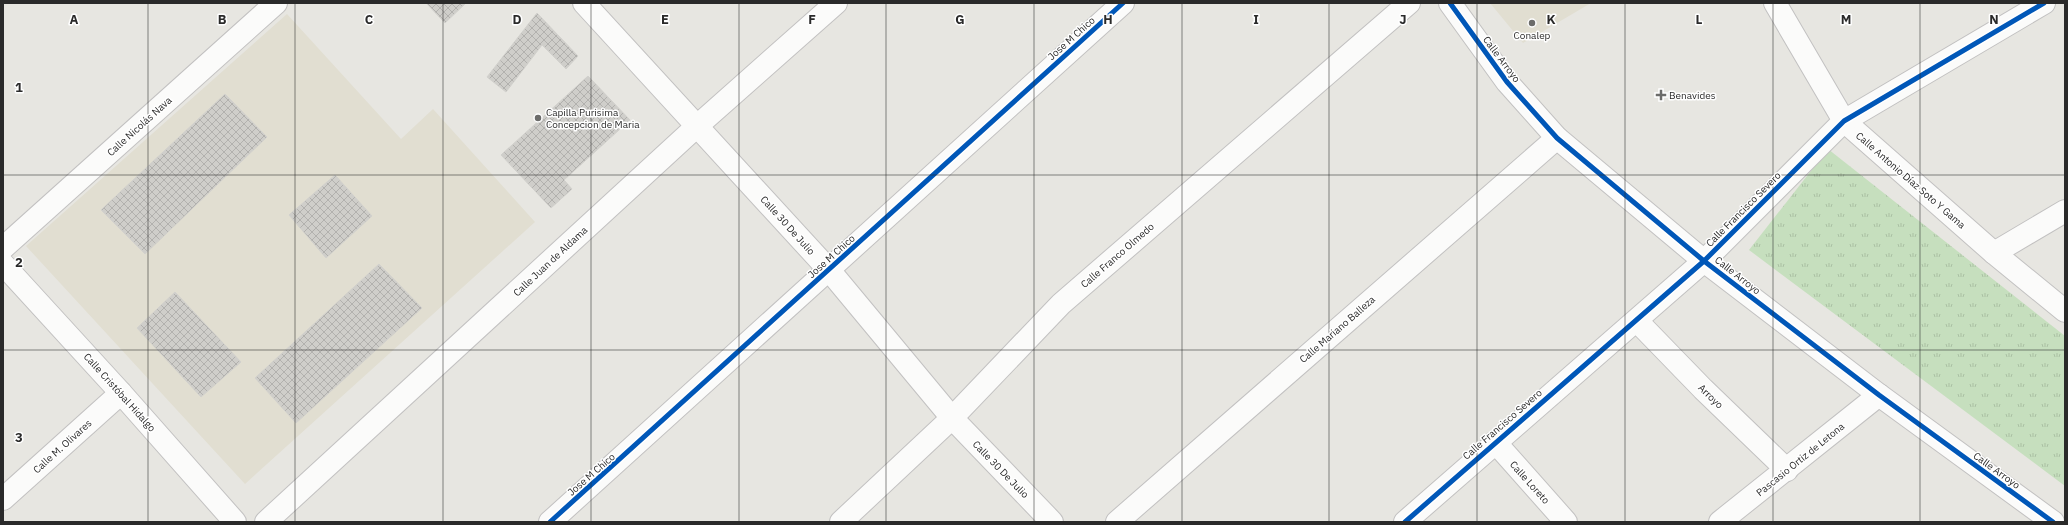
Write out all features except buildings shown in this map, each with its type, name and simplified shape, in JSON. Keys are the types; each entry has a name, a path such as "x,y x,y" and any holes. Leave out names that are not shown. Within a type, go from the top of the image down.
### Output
{"street":[{"name":"Calle Nicolás Nava","path":"3,248 276,3"},
{"name":"Calle 30 De Julio","path":"584,3 828,270 952,418 1052,522"},
{"name":"Calle Juan de Aldama","path":"266,522 696,127 836,3"},
{"name":"Jose M Chico","path":"550,522 1123,3"},
{"name":"Calle Franco Olmedo","path":"841,522 952,418 1061,304 1408,3"},
{"name":"Calle Arroyo","path":"1450,3 1507,82 1557,138 1704,261 2045,520"},
{"name":"Calle Antonio Díaz Soto Y Gama","path":"1775,3 1844,121 1994,253 2065,311"},
{"name":"Calle Francisco Severo","path":"1405,522 1704,261 1844,121 2044,3"},
{"name":"Calle Mariano Balleza","path":"1117,522 1557,138"},
{"path":"1994,253 2065,211"},
{"name":"Calle Cristóbal Hidalgo","path":"3,264 121,393 235,522"},
{"name":"Arroyo","path":"1637,321 1703,389 1787,470"},
{"name":"Calle M. Olivares","path":"3,499 121,393"},
{"name":"Pascasio Ortiz de Letona","path":"1720,522 1879,395"},
{"name":"Calle Loreto","path":"1495,442 1566,522"}],"shaded area":[{"name":"Conalep","path":"1490,3 1591,3 1523,43"},
{"path":"287,14 401,139 433,109 535,222 245,484 26,246"}],"green space":[{"path":"1828,149 2065,336 2065,486 1749,250"}],"cycle path":[{"path":"550,522 1123,3"},
{"path":"1450,3 1507,82 1557,138 1704,261 1879,395 2053,522"},
{"path":"1405,522 1704,261 1844,121 2044,3"}],"place":[{"name":"Conalep","path":"1532,23"},
{"name":"Benavides","path":"1661,95"},
{"name":"Capilla Purisima Concepcion de Maria","path":"538,118"}]}
